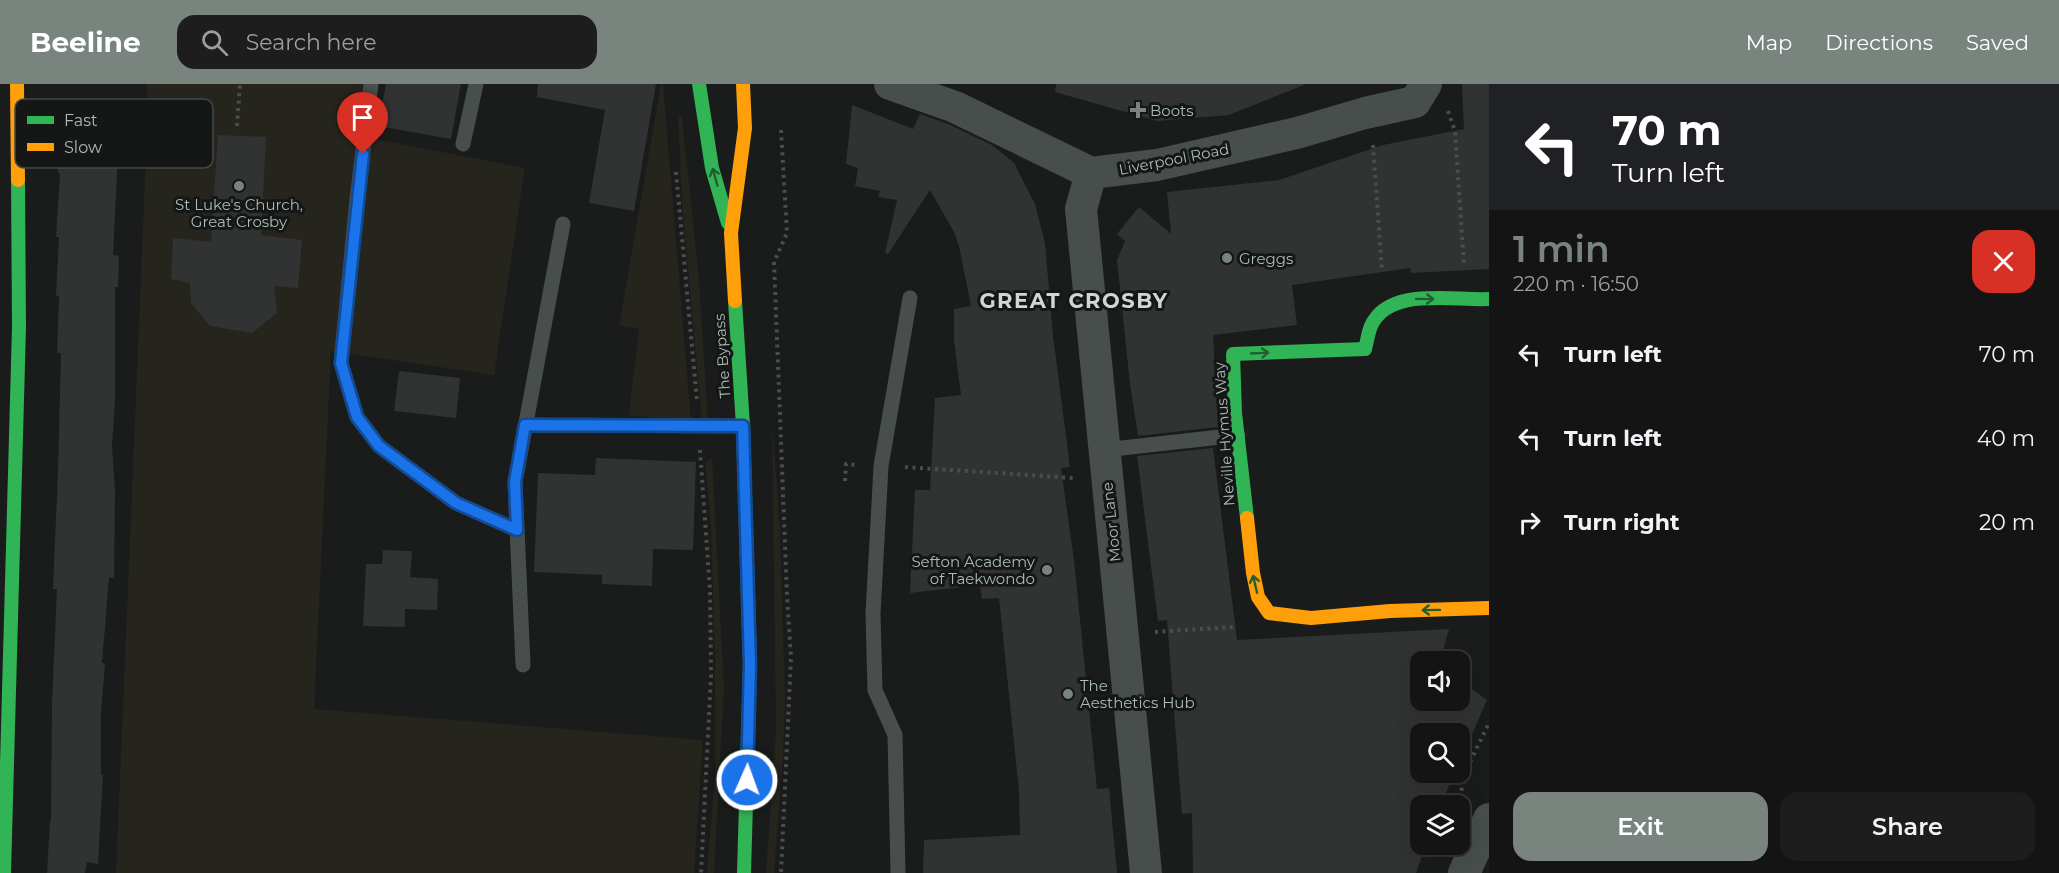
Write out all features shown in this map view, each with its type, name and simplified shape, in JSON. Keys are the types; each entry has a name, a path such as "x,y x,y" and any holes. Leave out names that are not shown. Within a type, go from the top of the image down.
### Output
{"main road":[{"path":"17,84 17,99"},
{"name":"The Bypass","path":"699,84 712,168 731,233"},
{"name":"The Bypass","path":"743,84 745,128 731,233 743,426 750,664 744,873"},
{"path":"4,873 9,327 15,145"},
{"name":"Neville Hymus Way","path":"1269,613 1258,597 1253,573 1238,435 1233,354 1365,349 1367,333 1378,314 1395,301 1419,298 1476,301 1489,299"},
{"path":"1269,613 1311,618 1390,611 1489,608"}],"street":[{"path":"890,84 955,107 1091,173"},
{"name":"Liverpool Road","path":"1091,173 1157,165 1297,133 1365,113 1415,102 1435,93"},
{"name":"Moor Lane","path":"1091,173 1081,209 1146,873"},
{"path":"1471,870 1489,819"}],"lane":[{"path":"371,84 341,363 357,417 379,446 456,503 517,530"},
{"path":"463,144 476,84"},
{"path":"523,665 515,482 563,224"},
{"path":"898,873 894,735 875,690 873,614 881,466 910,298"},
{"path":"525,425 743,426"},
{"path":"1105,463 1238,435"}],"path":[{"path":"237,126 240,84"},
{"path":"1435,93 1455,131 1465,265 1460,270"},
{"path":"1365,113 1374,148 1383,271 1374,278"},
{"path":"780,122 787,233 774,262 791,658 781,873"},
{"path":"676,167 699,425 710,590 708,746 701,873"},
{"path":"845,481 846,464 1070,478 1105,463"},
{"path":"1123,634 1232,627 1269,613"},
{"path":"1459,795 1469,764 1489,723"}],"shaded area":[{"path":"147,84 363,84 359,136 525,168 494,375 331,351 314,709 703,740 694,873 116,873 145,168 213,168 213,99 147,99"},
{"path":"661,84 663,84 691,422 629,415 639,328 619,326"},
{"path":"678,113 682,117 699,279 708,422 702,421 682,204"},
{"path":"772,420 780,529 785,701 774,873 766,873 776,730"},
{"path":"712,458 724,687 714,873 707,873 715,775 715,662 711,525 705,462"}],"building":[{"path":"386,84 461,84 451,139 378,126"},
{"path":"538,84 656,84 634,211 589,203 605,110 537,97"},
{"path":"1056,84 1304,85 1229,115 1157,121 1055,92"},
{"path":"1462,84 1489,84 1489,269 1411,273 1410,268 1292,285 1297,325 1213,335 1218,427 1138,436 1117,260 1125,241 1117,234 1139,207 1171,234 1167,192 1279,180 1383,145 1464,129"},
{"path":"852,105 913,129 920,114 948,124 992,145 1014,163 1035,204 1045,243 1053,336 1070,467 1061,468 1074,560 1097,789 1109,788 1117,873 923,873 924,840 1020,835 1019,791 999,598 982,599 980,585 910,593 915,490 930,490 935,398 961,395 954,340 954,309 971,306 959,246 954,232 930,190 888,254 885,253 897,200 878,197 880,191 855,186 858,168 846,164"},
{"name":"St Luke's Church, Great Crosby","path":"218,135 266,137 261,235 302,240 298,288 274,286 277,313 252,333 210,326 191,303 190,283 171,279 173,238 211,242"},
{"path":"58,168 117,168 113,255 119,256 118,287 115,287 115,402 112,445 115,492 114,578 109,578 102,663 105,663 101,715 101,775 103,775 98,864 87,862 85,873 47,873 51,821 52,702 57,589 53,589 61,353 57,353 59,296 56,296 59,237 56,237 60,173 58,173"},
{"path":"399,371 460,378 456,418 394,411"},
{"path":"1213,448 1237,640 1449,629 1443,651 1410,651 1410,711 1470,711 1470,687 1487,700 1470,739 1470,723 1410,723 1410,783 1450,783 1445,795 1410,795 1410,855 1422,855 1416,873 1193,873 1192,813 1182,814 1167,620 1158,621 1137,456"},
{"path":"596,458 696,462 693,550 653,549 652,586 602,584 602,575 534,572 538,473 595,475"},
{"path":"383,550 412,551 410,577 438,579 437,610 405,609 405,627 363,626 366,564 382,564"}],"traffic: fast":[{"path":"699,84 712,168 728,223"},
{"path":"4,873 19,327 18,180"},
{"path":"1247,518 1235,413 1233,354 1365,349 1371,326 1380,313 1392,305 1423,298 1489,299"},
{"path":"735,301 743,426 750,664 744,873"}],"traffic: slow":[{"path":"17,84 17,99"},
{"path":"735,301 731,233 745,128 743,84"},
{"path":"18,168 18,180"},
{"path":"1247,518 1258,597 1269,613 1311,618 1390,611 1489,608"}],"place":[{"name":"Boots","path":"1138,110"},
{"name":"St Luke's Church, Great Crosby","path":"239,186"},
{"name":"Greggs","path":"1227,258"},
{"name":"Sefton Academy of Taekwondo","path":"1047,570"},
{"name":"The Aesthetics Hub","path":"1068,694"}],"district":[{"name":"GREAT CROSBY","path":"1074,300"}],"route":[{"path":"363,154 341,363 357,417 379,446 456,503 517,530 515,482 525,425 743,426 750,664 747,780"}]}
